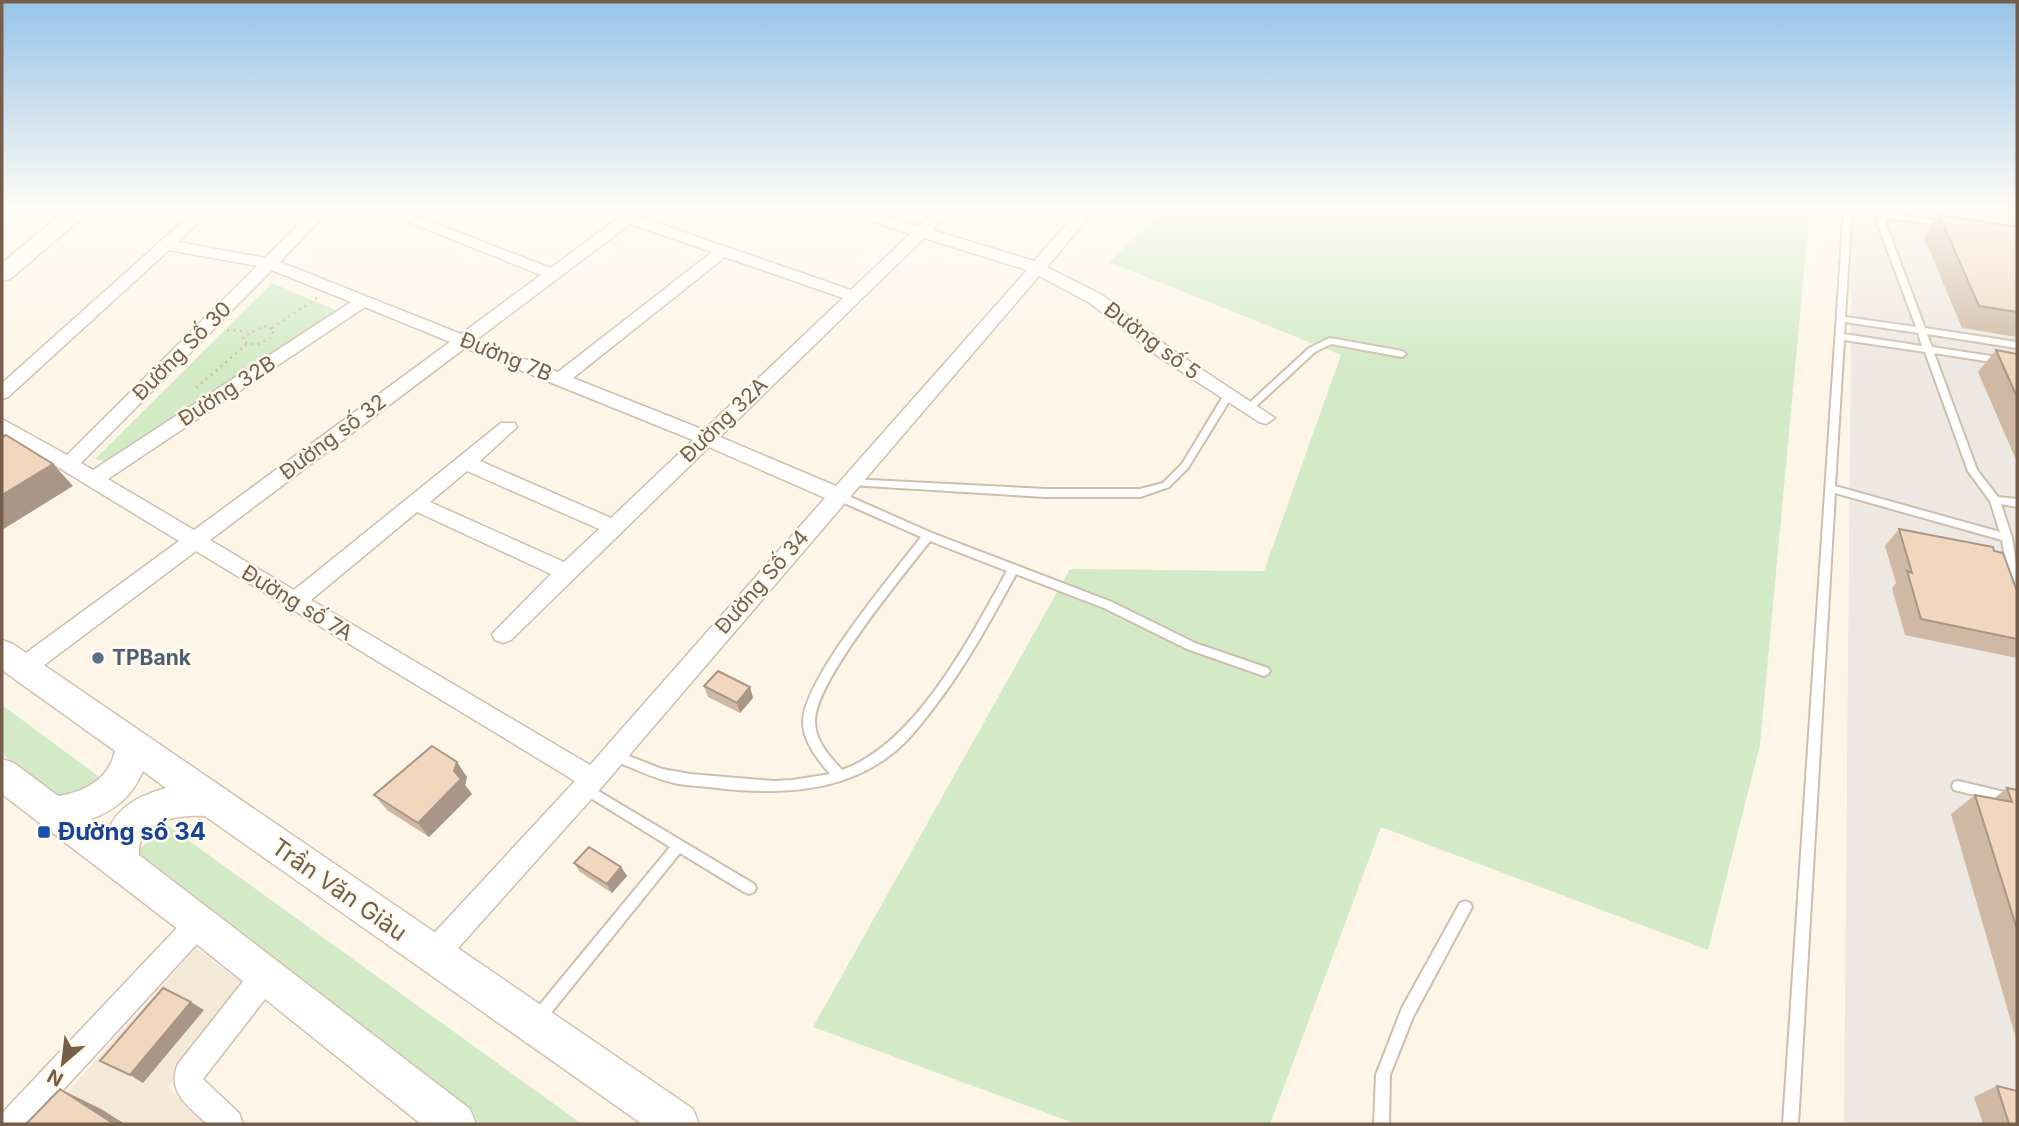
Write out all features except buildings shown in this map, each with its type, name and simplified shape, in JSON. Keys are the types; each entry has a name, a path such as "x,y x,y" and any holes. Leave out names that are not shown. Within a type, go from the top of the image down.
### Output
{"main road":[{"path":"2,274 20,260"},
{"name":"Trần Văn Giàu","path":"12,660 433,955 535,1021 678,1124"},
{"path":"54,813 84,807 111,791 127,772 132,746"},
{"path":"2,774 199,923 455,1124"},
{"path":"125,867 120,858 122,838 139,817 163,803 178,799 209,800"}],"street":[{"path":"2,393 150,260"},
{"name":"Đường 7B","path":"249,260 269,263 706,438 842,489"},
{"name":"Đường Số 30","path":"69,464 272,260"},
{"path":"515,260 553,274"},
{"name":"Đường số 32","path":"12,660 193,541 573,260"},
{"path":"560,379 712,260"},
{"path":"748,260 854,296"},
{"name":"Đường 32A","path":"503,634 892,260"},
{"path":"1011,260 1035,267"},
{"name":"Đường Số 34","path":"433,955 589,784 1042,260"},
{"name":"Đường số 5","path":"1035,267 1096,299 1165,354 1266,418"},
{"name":"Đường 32B","path":"92,480 363,301"},
{"name":"Đường số 7A","path":"2,425 295,601 589,784"},
{"path":"295,601 508,427"},
{"path":"465,462 613,527"},
{"path":"415,503 566,572"},
{"path":"10,1116 199,923"},
{"path":"228,1124 188,1085 188,1074 266,975"}],"lane":[{"path":"1790,1124 1846,260"},
{"path":"1895,260 1973,471 1996,500 2011,544 2017,603"},
{"path":"1844,318 2017,345"},
{"path":"1843,337 2017,363"},
{"path":"1249,408 1312,350 1330,341 1402,354"},
{"path":"842,489 1140,493 1166,485 1185,466 1228,396"},
{"path":"842,489 928,536 1108,605 1191,646 1264,671"},
{"path":"1833,489 2011,544"},
{"path":"1996,500 2017,503"},
{"path":"840,777 820,754 809,723 811,702 848,645 928,536"},
{"path":"614,755 670,776 735,785 795,787 840,777 874,761 920,718 951,673 1013,570"},
{"path":"589,784 678,845 749,888"},
{"path":"1958,786 2017,800"},
{"path":"535,1021 678,845"},
{"path":"1381,1124 1383,1075 1407,1013 1465,907"}],"path":[{"path":"247,344 243,337 249,331 258,327 272,328 333,288"},
{"path":"195,388 247,344 267,341 275,332 272,328"}],"shaded area":[{"path":"1852,260 2017,260 2017,1124 1844,1124"},
{"path":"196,948 248,987 168,1087 204,1124 39,1124"}],"green space":[{"path":"1112,260 1805,260 1760,745 1708,950 1381,827 1270,1124 1076,1124 813,1027 1070,569 1264,571 1341,355 1109,262"},
{"path":"272,283 340,312 116,465 95,459"},
{"path":"2,705 113,787 81,814 2,754"},
{"path":"167,825 582,1124 481,1124 132,855"}],"place":[{"name":"TPBank","path":"98,658"},
{"name":"Đường số 34","path":"44,832"}]}
